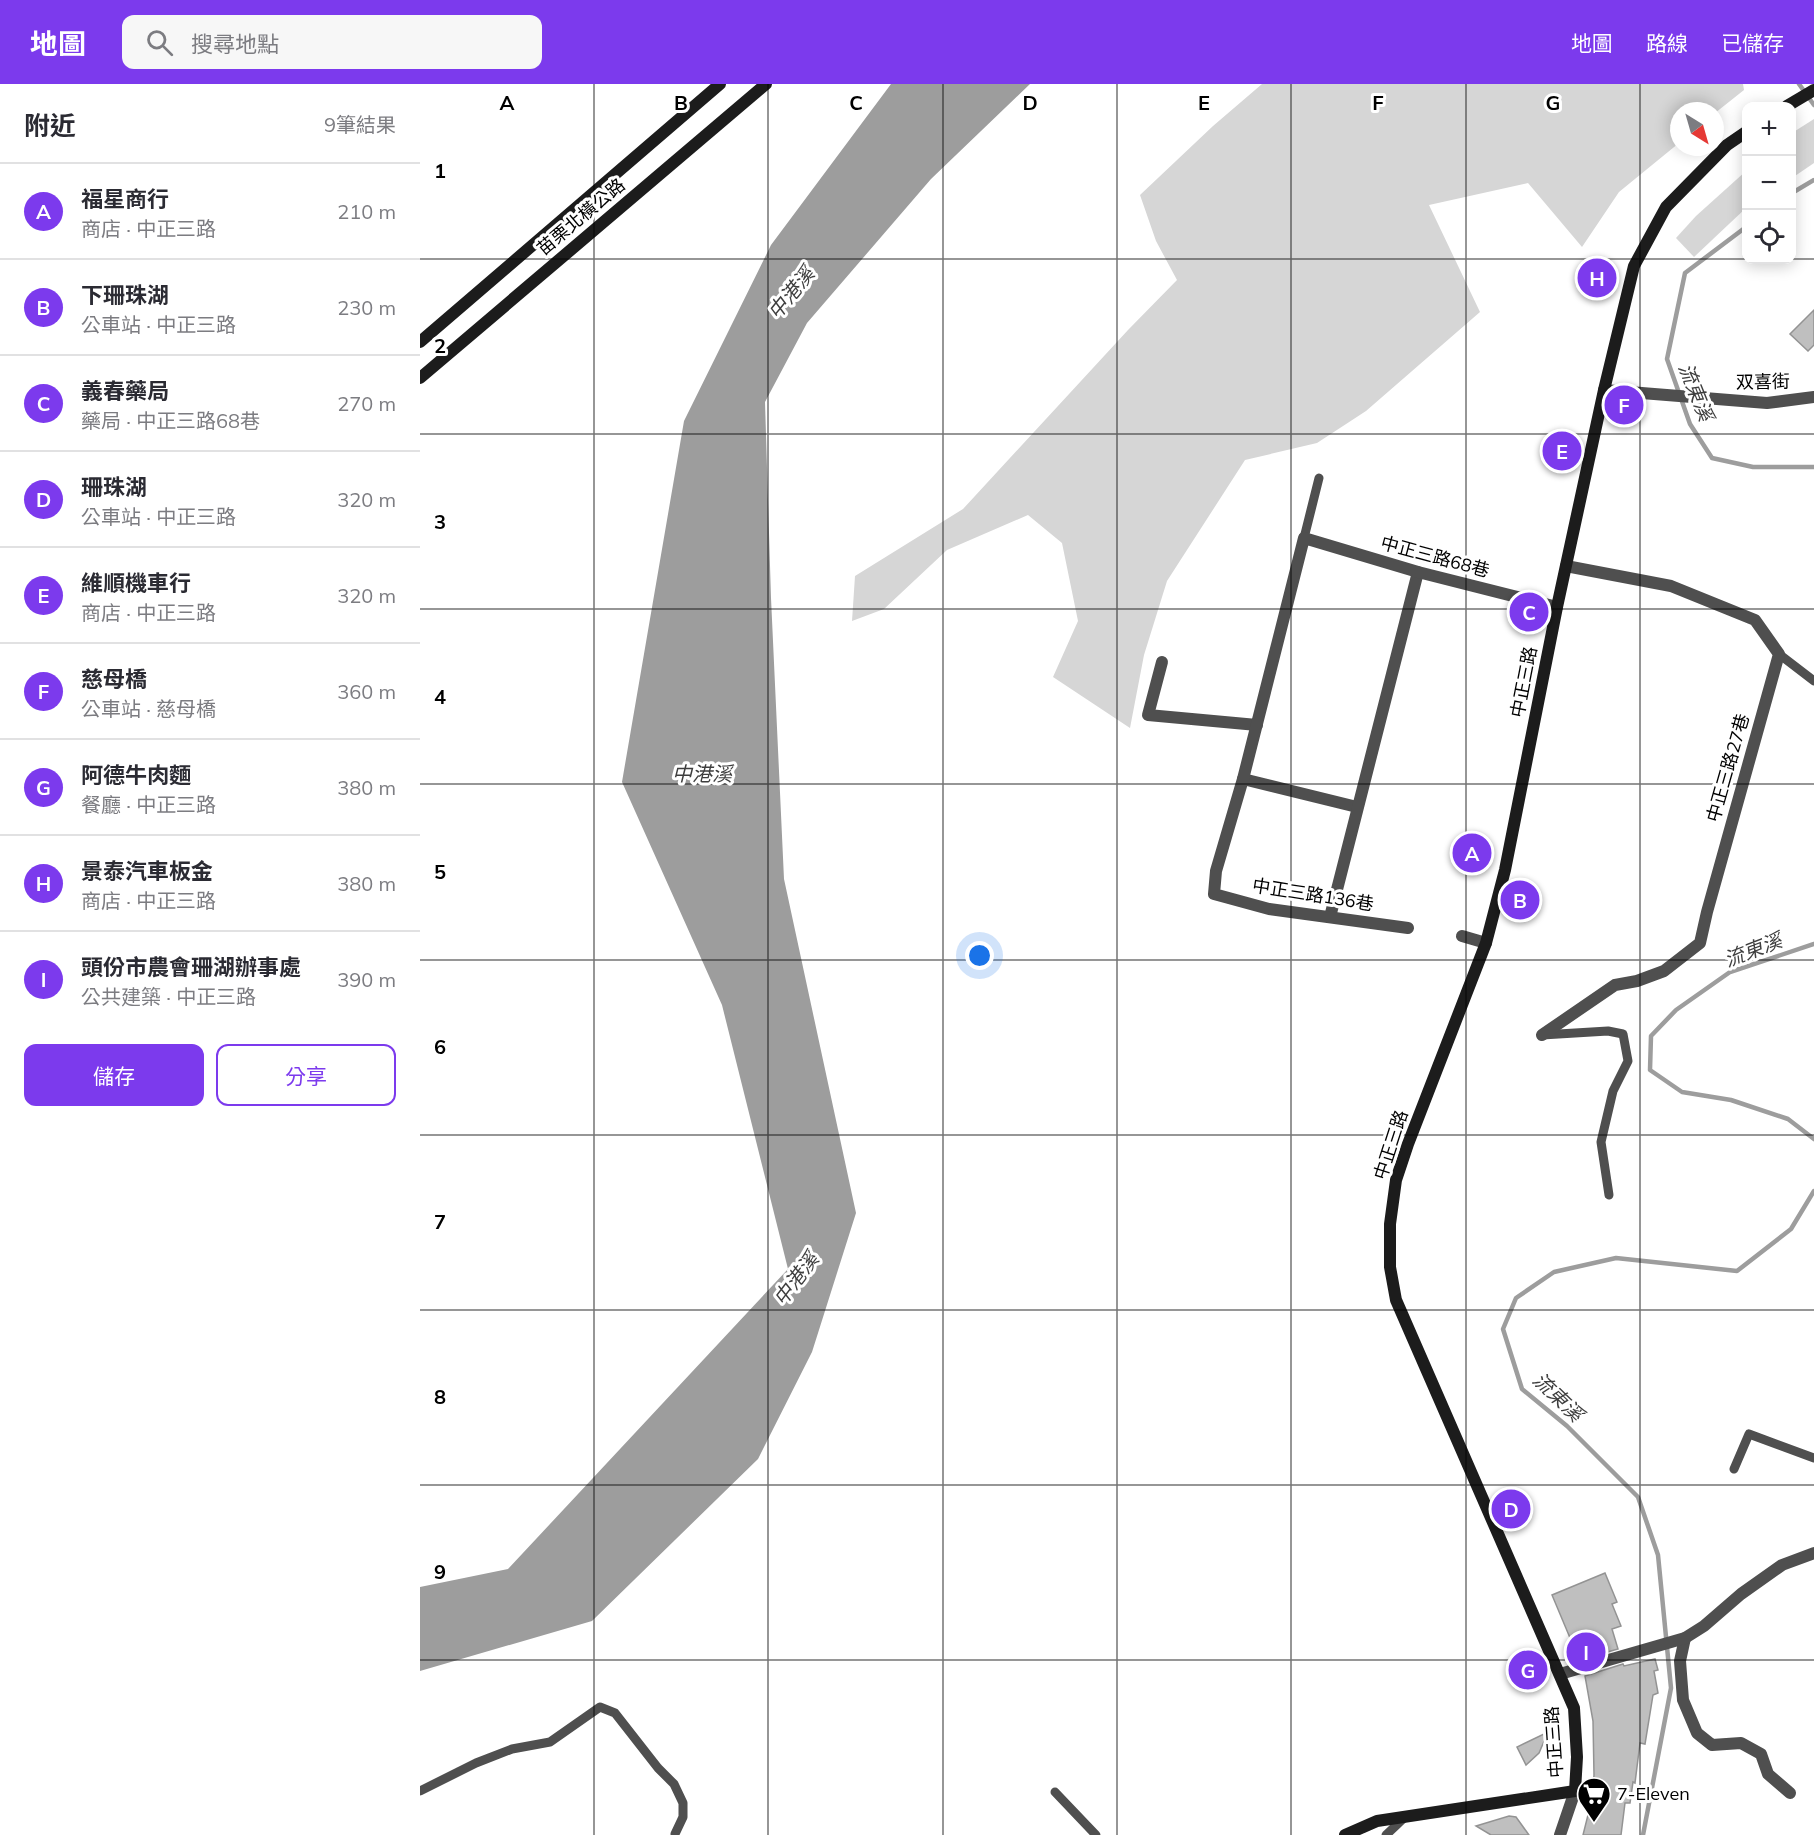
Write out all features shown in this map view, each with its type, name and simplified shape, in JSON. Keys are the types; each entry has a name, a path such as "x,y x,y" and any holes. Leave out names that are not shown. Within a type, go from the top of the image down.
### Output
{"main road":[{"name":"苗栗北橫公路","path":"420,342 720,84"},
{"name":"苗栗北橫公路","path":"420,378 766,84"},
{"path":"1794,102 1814,90"},
{"name":"中正三路","path":"1345,1835 1377,1821 1575,1791 1577,1757 1574,1708 1396,1300 1390,1266 1390,1224 1396,1180 1486,943 1505,870 1557,608 1604,390 1634,266 1666,207 1727,145 1742,135"}],"street":[{"name":"双喜街","path":"1604,390 1767,403 1814,397"},
{"path":"1304,538 1243,779 1357,807"},
{"name":"中正三路68巷","path":"1304,538 1418,572 1557,608"},
{"path":"1566,566 1671,586 1755,620 1779,654"},
{"path":"1330,917 1418,572"},
{"name":"中正三路27巷","path":"1542,1035 1615,985 1637,981 1664,971 1700,943 1779,654"},
{"path":"1162,662 1148,715 1257,725"},
{"name":"中正三路136巷","path":"1243,779 1216,871 1214,894 1269,909 1408,928"},
{"path":"1462,936 1486,943"},
{"path":"1560,1674 1685,1638 1704,1626 1741,1594 1782,1565 1814,1553"},
{"path":"1685,1638 1680,1660 1683,1700 1697,1733 1712,1745 1741,1743 1761,1754 1768,1774 1790,1793"},
{"path":"1560,1835 1575,1791"}],"lane":[{"path":"1304,538 1319,478"},
{"path":"1779,654 1814,681"},
{"path":"1542,1035 1608,1031 1623,1034 1628,1061 1613,1091 1600,1142 1610,1195"},
{"path":"1734,1469 1749,1434 1814,1458"},
{"path":"420,1791 476,1763 512,1749 550,1742 600,1707 615,1713 658,1768 674,1784 683,1803 683,1817 675,1834"},
{"path":"1055,1792 1096,1835"},
{"path":"1386,1835 1405,1817"}],"shaded area":[{"path":"1262,84 1743,84 1744,90 1724,106 1724,102 1670,102 1670,150 1619,192 1582,247 1528,183 1429,205 1480,312 1366,411 1317,443 1245,460 1167,581 1144,655 1130,728 1053,677 1078,621 1062,543 1028,515 947,550 884,609 852,621 855,576 963,509 1177,280 1156,241 1140,195 1213,126"},
{"path":"1814,119 1814,163 1796,175 1796,156 1796,130"},
{"path":"1742,175 1742,212 1694,257 1676,238 1696,216"}],"water":[{"name":"中港溪","path":"891,84 1030,84 931,179 807,323 765,402 771,598 784,879 856,1213 812,1352 758,1459 592,1621 420,1671 420,1587 508,1569 788,1269 722,1005 622,782 684,421 771,245"}],"building":[{"path":"1814,310 1814,345 1808,351 1790,334"},
{"path":"1605,1573 1617,1602 1612,1604 1621,1626 1612,1629 1618,1649 1583,1659 1573,1645 1552,1595"},
{"path":"1655,1659 1658,1670 1654,1671 1658,1693 1653,1695 1645,1744 1640,1743 1635,1783 1633,1782 1630,1803 1625,1803 1621,1835 1583,1835 1592,1799 1594,1775 1593,1721 1585,1676 1623,1664 1624,1666"},
{"path":"1548,1732 1539,1753 1526,1765 1517,1747"},
{"path":"1509,1816 1516,1817 1529,1835 1491,1835 1476,1826"}],"waterway":[{"path":"1799,84 1814,105"},
{"name":"流東溪","path":"1796,191 1814,180"},
{"name":"流東溪","path":"1742,230 1685,273 1667,359 1690,424 1712,458 1753,467 1814,467"},
{"name":"流東溪","path":"1814,944 1730,972 1676,1010 1651,1036 1650,1070 1682,1092 1731,1100 1788,1119 1814,1139"},
{"name":"流東溪","path":"1643,1835 1671,1688 1658,1555 1638,1497 1567,1426 1522,1389 1503,1329 1516,1298 1554,1272 1616,1258 1737,1271 1791,1229 1814,1191"}],"place":[{"name":"景泰汽車板金","path":"1597,278"},
{"name":"慈母橋","path":"1624,405"},
{"name":"維順機車行","path":"1562,451"},
{"name":"義春藥局","path":"1529,612"},
{"name":"福星商行","path":"1472,853"},
{"name":"下珊珠湖","path":"1520,900"},
{"name":"珊珠湖","path":"1511,1509"},
{"name":"頭份市農會珊湖辦事處","path":"1586,1652"},
{"name":"阿德牛肉麵","path":"1528,1670"},
{"name":"7-Eleven","path":"1594,1823"}]}
